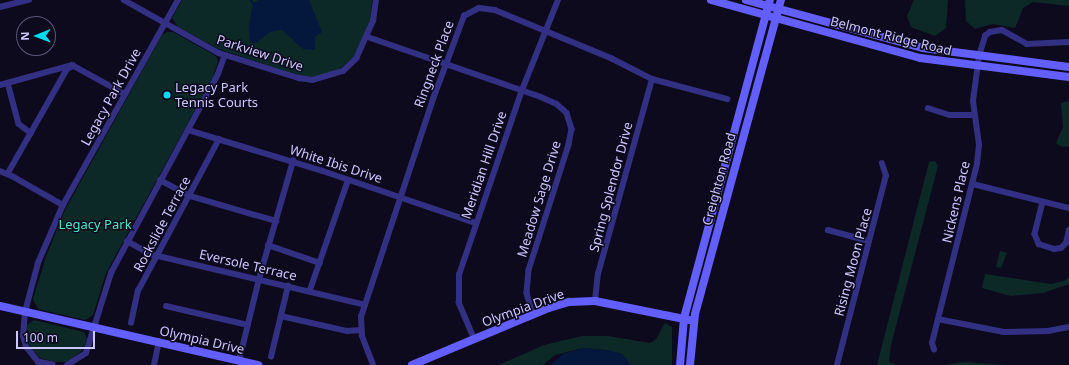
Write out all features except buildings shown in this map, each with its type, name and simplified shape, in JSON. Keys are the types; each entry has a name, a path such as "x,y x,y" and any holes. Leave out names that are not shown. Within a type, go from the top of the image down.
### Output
{"street":[{"path":"0,7 29,0"},
{"name":"Parkview Drive","path":"124,0 225,55 300,78 320,80 343,71 351,65 360,54 373,21 376,0"},
{"name":"Legacy Park Drive","path":"38,363 24,341 22,329 38,263 63,205 178,0"},
{"name":"Meridian Hill Drive","path":"474,339 460,303 458,285 462,264 522,90 558,0"},
{"name":"Belmont Ridge Road","path":"711,0 920,58 1069,78"},
{"name":"Belmont Ridge Road","path":"746,0 769,3 778,9 923,48 1069,67"},
{"name":"Creighton Road","path":"690,365 693,321 781,0"},
{"name":"Creighton Road","path":"680,365 684,318 769,3"},
{"name":"Ringneck Place","path":"373,365 361,330 365,305 402,198 445,64 464,16 479,8 495,10 611,58 652,79 727,99"},
{"name":"Nickens Place","path":"934,350 932,343 974,184 979,145 973,115 977,66 985,36 996,30 1002,30 1027,44 1069,42"},
{"name":"Meadow Sage Drive","path":"368,36 522,90 562,108 572,129 557,187 529,270 527,293 533,315"},
{"path":"68,365 86,353 95,327 104,289 127,241 218,74 225,55"},
{"path":"0,85 69,64 125,94"},
{"path":"8,174 67,69 75,66"},
{"name":"Spring Splendor Drive","path":"594,301 598,274 652,79"},
{"path":"8,83 19,124 31,133"},
{"path":"928,108 950,115 973,115"},
{"name":"White Ibis Drive","path":"188,130 293,161 476,223"},
{"name":"Rockslide Terrace","path":"131,323 138,291 190,196 219,139"},
{"path":"239,361 259,278 293,161"},
{"name":"Rising Moon Place","path":"838,365 886,176 882,164"},
{"path":"0,171 63,205"},
{"path":"160,180 190,196 276,222"},
{"path":"310,290 348,180"},
{"path":"974,184 1069,208"},
{"path":"1044,202 1035,234 1039,244 1054,249 1061,248 1066,243 1069,230"},
{"path":"828,230 869,241"},
{"name":"Eversole Terrace","path":"127,241 157,256 310,290 365,305"},
{"path":"268,245 320,262"},
{"path":"271,357 288,286"},
{"name":"Olympia Drive","path":"412,365 559,305 594,301 693,321"},
{"name":"Olympia Drive","path":"0,306 258,365"},
{"path":"166,306 248,325"},
{"path":"281,316 347,331 361,330"},
{"path":"938,319 1004,332 1040,332 1069,327"},
{"path":"154,365 159,342"},
{"path":"38,363 53,365"}],"green space":[{"path":"182,0 372,0 370,20 356,55 337,71 313,77 301,76 219,49 178,27 172,18"},
{"path":"914,0 948,0 946,28 935,36 911,27 907,16"},
{"path":"965,0 1069,0 1069,6 1033,2 1023,8 1015,28 993,24 975,29 966,21"},
{"name":"Legacy Park","path":"167,32 173,32 216,56 218,61 213,77 106,273 93,315 85,320 38,309 33,299 47,254 65,210 162,35"},
{"path":"1069,101 1069,146 1062,147 1056,143 1063,127 1061,103"},
{"path":"935,161 938,166 891,345 889,362 896,365 877,365 929,162"},
{"path":"1000,251 1007,253 1001,268 996,267"},
{"path":"985,274 1051,284 1064,281 1069,277 1069,284 1043,293 1011,296 982,288"},
{"path":"34,320 84,332 87,339 83,350 67,362 56,362 40,358 32,350 26,338 27,325"},
{"path":"665,323 672,327 672,365 631,365 622,354 606,350 583,348 555,355 543,365 499,365 544,345 582,336 608,336 650,343 656,339"},
{"path":"965,362 1008,365 943,365"}],"water":[{"path":"259,0 309,0 322,32 315,37 315,50 303,49 282,30 270,32 256,43 250,43 249,26 253,3"},
{"path":"583,348 606,350 622,354 631,365 551,365 563,354"}],"place":[{"name":"Legacy Park Tennis Courts","path":"167,95"}]}
